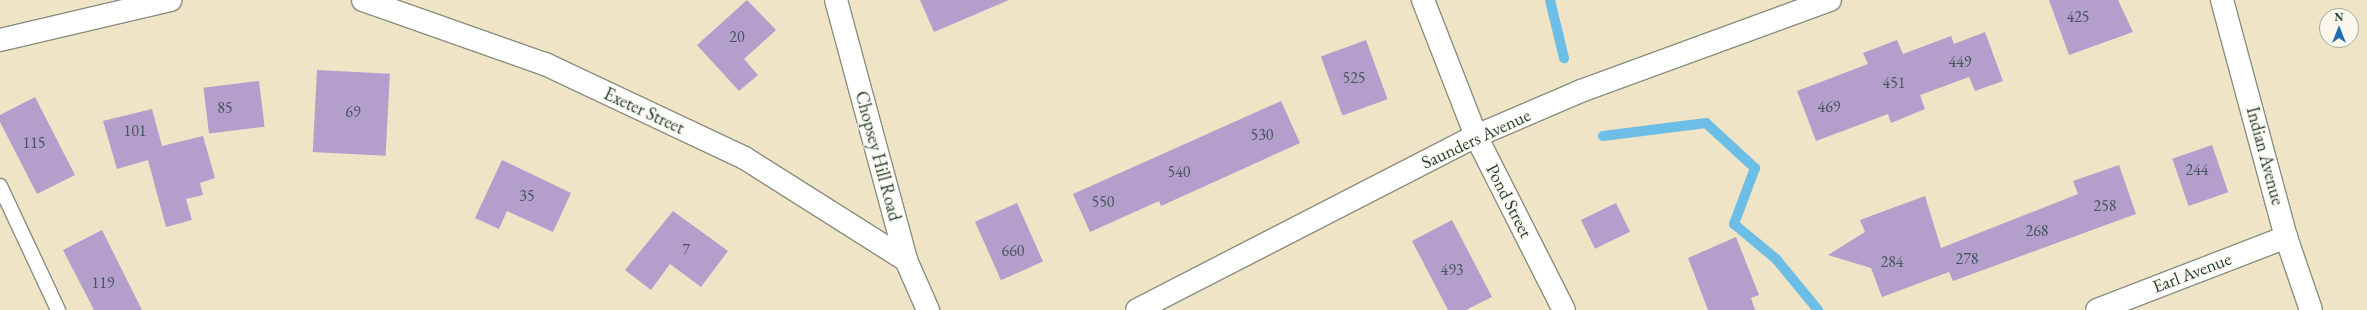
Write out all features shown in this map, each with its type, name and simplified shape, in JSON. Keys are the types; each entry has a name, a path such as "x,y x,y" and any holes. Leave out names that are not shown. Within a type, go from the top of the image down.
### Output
{"street":[{"path":"0,40 170,0"},
{"name":"Exeter Street","path":"363,0 544,64 743,157 906,260"},
{"name":"Chopsey Hill Road","path":"836,0 906,260 928,310"},
{"name":"Pond Street","path":"1423,0 1476,136 1564,310"},
{"name":"Saunders Avenue","path":"1137,310 1476,136 1581,91 1830,0"},
{"name":"Indian Avenue","path":"2222,0 2286,237 2311,310"},
{"name":"Earl Avenue","path":"2097,310 2286,237"}],"lane":[{"path":"0,186 58,310"}],"building":[{"path":"747,0 776,30 744,59 758,75 739,91 697,45"},
{"path":"920,0 1009,0 934,32"},
{"path":"2049,0 2118,0 2133,32 2069,55"},
{"path":"1985,32 2003,81 1975,91 1969,77 1920,95 1925,109 1891,123 1888,114 1816,141 1797,91 1868,64 1863,53 1897,40 1903,54 1951,36 1954,44"},
{"path":"1366,40 1388,99 1342,116 1321,56"},
{"path":"317,70 390,74 386,156 313,152"},
{"path":"259,81 265,127 209,133 203,88"},
{"path":"35,97 75,175 37,194 0,122 0,115"},
{"path":"1281,101 1300,143 1161,206 1159,201 1090,232 1073,194"},
{"path":"152,109 162,146 203,136 215,178 200,183 203,195 186,199 192,220 166,227 148,160 117,169 103,121"},
{"path":"2212,145 2228,192 2189,206 2172,159"},
{"path":"502,160 571,193 553,232 507,211 499,229 475,218"},
{"path":"2119,165 2136,214 1953,281 1949,272 1882,297 1871,268 1828,255 1865,232 1860,220 1925,196 1941,248 2078,194 2073,181"},
{"path":"1017,203 1043,261 1001,280 975,222"},
{"path":"1616,203 1630,232 1595,249 1581,220"},
{"path":"673,211 728,251 701,287 670,264 651,290 625,270"},
{"path":"1452,220 1492,297 1466,310 1448,310 1412,241"},
{"path":"102,230 142,310 94,310 63,250"},
{"path":"1736,237 1759,295 1751,298 1755,310 1708,310 1688,258"}],"waterway":[{"path":"1550,0 1564,58"},
{"path":"1603,136 1706,123 1755,168 1734,224 1776,259 1818,310"}]}
